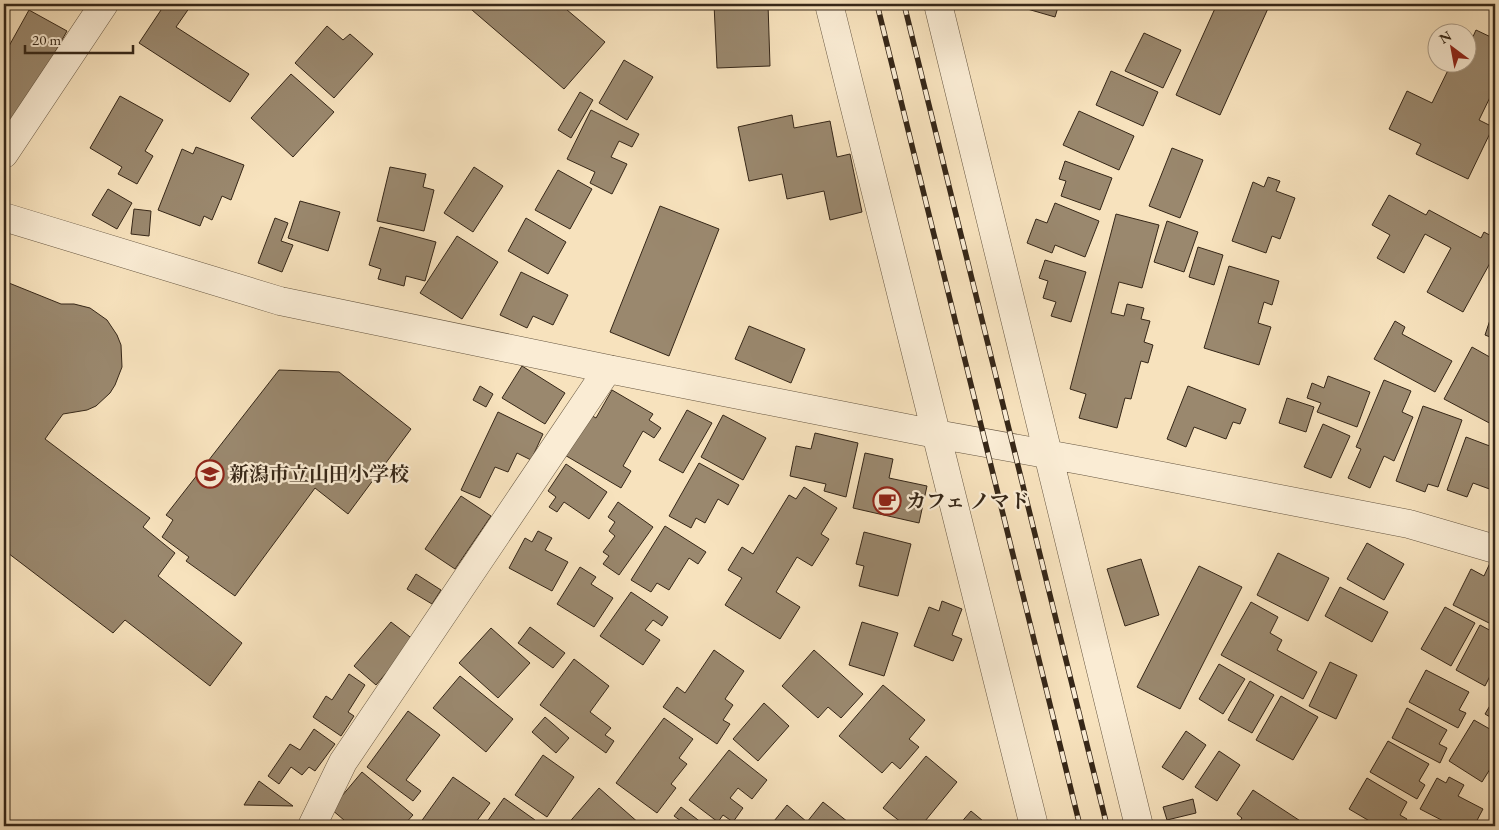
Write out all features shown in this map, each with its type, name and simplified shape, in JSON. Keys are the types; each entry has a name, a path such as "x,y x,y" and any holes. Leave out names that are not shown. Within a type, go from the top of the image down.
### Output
{"street":[{"path":"4,154 104,4"},
{"path":"829,4 1034,826"},
{"path":"938,4 1139,826"},
{"path":"4,217 280,300 608,369 936,434 1409,524 1495,548"},
{"path":"312,826 343,762 608,369"}],"building":[{"path":"165,4 192,4 176,27 249,74 230,102 139,43"},
{"path":"465,4 560,4 605,42 564,89"},
{"path":"714,4 768,4 770,66 717,68"},
{"path":"1018,4 1059,4 1055,17 1017,6"},
{"path":"1217,4 1270,4 1220,115 1176,95"},
{"path":"29,10 67,31 15,123 4,117 4,55"},
{"path":"327,26 343,40 350,34 373,54 334,98 295,63"},
{"path":"1476,30 1495,39 1495,87 1479,120 1493,127 1468,179 1416,154 1421,144 1389,129 1407,91 1432,103 1447,72 1476,72"},
{"path":"1144,33 1181,50 1163,88 1125,71"},
{"path":"624,60 653,77 627,120 599,103"},
{"path":"1111,71 1158,92 1143,126 1096,105"},
{"path":"291,74 334,112 293,157 251,118"},
{"path":"580,92 593,100 571,138 558,130"},
{"path":"120,96 163,120 145,151 153,156 137,184 118,174 122,167 90,148"},
{"path":"591,110 639,134 632,147 619,141 611,157 627,164 612,194 590,183 595,172 567,159"},
{"path":"1079,111 1134,136 1119,170 1063,145"},
{"path":"792,115 794,128 830,121 837,157 850,154 862,212 830,220 824,191 787,199 782,174 749,181 738,127"},
{"path":"196,147 244,165 231,200 222,196 212,220 204,216 200,226 158,210 182,149 193,154"},
{"path":"1172,148 1203,160 1180,218 1149,206"},
{"path":"1065,161 1112,178 1100,210 1061,196 1066,181 1059,179"},
{"path":"390,167 426,174 423,187 434,190 424,231 377,221"},
{"path":"474,167 503,186 473,232 444,213"},
{"path":"558,170 592,189 570,229 535,210"},
{"path":"1268,177 1280,181 1276,191 1295,198 1280,239 1272,236 1266,253 1232,241 1253,182 1264,187"},
{"path":"108,189 132,203 117,229 92,215"},
{"path":"1389,195 1426,215 1429,210 1481,238 1484,232 1495,238 1495,254 1463,312 1427,292 1451,248 1425,234 1404,273 1377,258 1390,235 1372,225"},
{"path":"300,201 340,212 328,251 288,238"},
{"path":"1055,203 1099,221 1085,257 1055,245 1052,253 1027,243 1036,219 1047,223"},
{"path":"660,206 719,229 669,356 610,332"},
{"path":"134,209 151,211 149,236 131,234"},
{"path":"1116,214 1159,225 1142,288 1119,282 1111,313 1124,316 1127,304 1144,308 1141,319 1150,321 1144,342 1153,345 1148,363 1141,361 1131,399 1125,398 1117,428 1079,418 1086,394 1070,389"},
{"path":"275,218 288,223 281,241 293,245 282,272 258,263"},
{"path":"526,218 566,242 548,274 508,251"},
{"path":"1167,221 1198,232 1184,272 1154,262"},
{"path":"380,227 436,242 425,281 406,276 404,286 378,279 381,269 369,265"},
{"path":"457,236 498,262 462,319 420,293"},
{"path":"1198,247 1223,255 1214,285 1189,277"},
{"path":"1045,260 1086,272 1071,322 1051,316 1056,302 1043,298 1048,281 1039,278"},
{"path":"1229,266 1279,281 1272,305 1264,302 1258,323 1271,327 1259,365 1204,348"},
{"path":"521,272 568,295 553,325 533,316 527,328 500,315"},
{"path":"4,281 61,304 74,304 90,308 107,320 117,335 121,345 122,367 110,393 96,406 87,410 63,414 45,439 150,518 143,527 175,553 158,576 242,643 210,686 125,620 113,633 4,550"},
{"path":"1495,305 1495,339 1485,335"},
{"path":"1395,321 1405,327 1402,334 1452,361 1435,392 1374,359"},
{"path":"749,326 805,349 791,383 735,359"},
{"path":"1472,347 1495,360 1495,426 1444,399"},
{"path":"522,366 565,393 545,424 502,398"},
{"path":"279,370 339,372 411,429 348,514 315,488 235,596 186,561 189,557 162,537 173,520 166,515"},
{"path":"1328,376 1370,392 1357,427 1317,412 1321,403 1307,398 1312,383 1324,388"},
{"path":"1384,380 1411,391 1402,412 1413,417 1394,461 1384,456 1370,488 1348,478 1361,449 1356,447"},
{"path":"480,386 493,394 486,407 473,400"},
{"path":"1188,386 1246,409 1240,424 1233,422 1226,439 1194,427 1186,447 1167,439"},
{"path":"612,390 653,414 649,420 661,428 654,438 643,431 623,466 631,471 621,488 563,454 587,413 596,418"},
{"path":"1287,398 1314,407 1306,432 1279,423"},
{"path":"1423,406 1462,420 1438,487 1428,484 1425,492 1396,481"},
{"path":"687,410 712,423 683,473 659,460"},
{"path":"498,412 543,434 531,460 517,453 508,472 495,467 480,498 461,490"},
{"path":"723,415 766,438 743,480 701,457"},
{"path":"1323,424 1350,436 1331,478 1304,467"},
{"path":"815,433 858,443 846,497 824,491 826,484 790,476 796,446 811,449"},
{"path":"1466,437 1495,448 1495,491 1473,483 1467,497 1447,490"},
{"path":"865,453 893,459 889,478 927,486 919,523 853,508"},
{"path":"699,463 739,485 728,505 718,499 705,523 696,518 691,528 669,516"},
{"path":"566,464 607,492 589,519 564,502 557,512 549,507 556,497 548,491"},
{"path":"804,487 837,508 821,534 829,539 812,566 797,557 776,592 800,607 780,639 725,605 742,578 728,570 742,547 753,554 789,495 796,499"},
{"path":"461,496 491,516 455,569 425,549"},
{"path":"618,502 653,527 619,575 603,564 609,556 603,552 615,536 609,531 615,522 608,517"},
{"path":"665,526 706,552 698,564 689,558 669,590 657,583 651,592 631,580"},
{"path":"538,531 552,538 545,550 568,562 552,591 509,568 525,538 532,542"},
{"path":"864,532 911,544 898,596 859,586 864,566 856,564"},
{"path":"1367,543 1404,564 1384,600 1347,579"},
{"path":"1278,553 1329,578 1308,621 1257,595"},
{"path":"1141,559 1159,615 1125,626 1107,569"},
{"path":"1490,563 1495,566 1495,626 1453,605 1471,569 1484,576"},
{"path":"1199,566 1242,587 1180,709 1137,687"},
{"path":"580,567 596,577 591,584 613,598 594,627 557,604"},
{"path":"416,574 441,590 432,604 407,589"},
{"path":"1340,587 1388,612 1372,642 1325,616"},
{"path":"631,592 668,617 662,626 653,620 645,630 660,640 643,665 600,636"},
{"path":"942,601 962,609 952,635 962,639 953,661 914,646 929,607 939,611"},
{"path":"1251,602 1278,617 1270,633 1282,640 1277,650 1317,672 1303,699 1221,655"},
{"path":"1445,607 1475,623 1451,666 1421,649"},
{"path":"391,622 414,640 376,685 354,666"},
{"path":"862,622 898,633 884,676 849,665"},
{"path":"1480,625 1495,633 1495,666 1485,686 1456,670"},
{"path":"530,627 565,653 553,668 518,643"},
{"path":"491,628 530,663 498,698 459,663"},
{"path":"714,650 744,671 725,699 733,705 723,720 730,724 717,744 663,707 677,687 685,693"},
{"path":"814,650 863,694 841,718 828,707 818,718 782,686"},
{"path":"574,659 609,686 590,712 611,728 605,735 614,741 606,753 540,705"},
{"path":"1330,662 1357,675 1336,719 1309,706"},
{"path":"1219,664 1245,679 1223,714 1199,699"},
{"path":"1426,670 1469,692 1459,710 1466,713 1458,728 1409,702"},
{"path":"349,674 365,685 348,712 354,716 341,736 313,717 326,696 332,700"},
{"path":"460,676 513,719 486,752 433,708"},
{"path":"1250,681 1274,695 1252,733 1228,720"},
{"path":"883,685 925,720 909,739 919,747 900,769 892,762 882,773 839,736"},
{"path":"1281,696 1318,717 1293,760 1256,740"},
{"path":"1495,697 1495,720 1485,714"},
{"path":"764,703 789,726 758,761 733,739"},
{"path":"1407,708 1447,730 1439,744 1447,748 1440,763 1392,738"},
{"path":"408,711 440,735 406,780 421,791 413,801 367,767"},
{"path":"545,717 569,738 556,753 532,732"},
{"path":"664,718 693,739 679,758 687,764 671,784 676,788 657,813 616,783"},
{"path":"1474,720 1495,732 1495,761 1482,782 1449,761"},
{"path":"314,729 335,744 315,771 309,767 302,775 291,767 279,784 268,776 290,744 300,750"},
{"path":"1186,731 1206,745 1183,780 1162,767"},
{"path":"1388,741 1429,764 1419,781 1425,785 1417,799 1370,772"},
{"path":"729,750 767,780 752,799 738,788 730,798 743,808 733,822 723,815 718,822 689,800"},
{"path":"1219,751 1240,765 1217,801 1195,787"},
{"path":"543,755 574,777 547,817 515,795"},
{"path":"926,756 957,782 921,826 906,826 883,808"},
{"path":"362,772 413,815 403,826 351,826 331,809"},
{"path":"453,777 490,803 473,826 418,826"},
{"path":"1449,777 1464,785 1458,796 1483,809 1474,826 1453,826 1420,809 1437,778 1446,783"},
{"path":"1367,778 1407,802 1400,815 1407,819 1402,826 1378,826 1349,809"},
{"path":"259,781 293,806 244,805"},
{"path":"599,788 640,824 639,826 566,826"},
{"path":"1253,790 1308,826 1236,826 1242,818 1237,814"},
{"path":"504,798 535,820 531,826 484,826"},
{"path":"1193,799 1196,813 1167,820 1163,807"},
{"path":"823,802 848,822 845,826 770,826 787,805 807,822"},
{"path":"681,807 706,826 688,826 674,816"},
{"path":"971,811 989,826 958,826"}],"railway":[{"path":"877,4 1080,826"},
{"path":"904,4 1107,826"}],"place":[{"name":"新潟市立山田小学校","path":"210,474"},
{"name":"カフェ ノマド","path":"887,501"}]}
